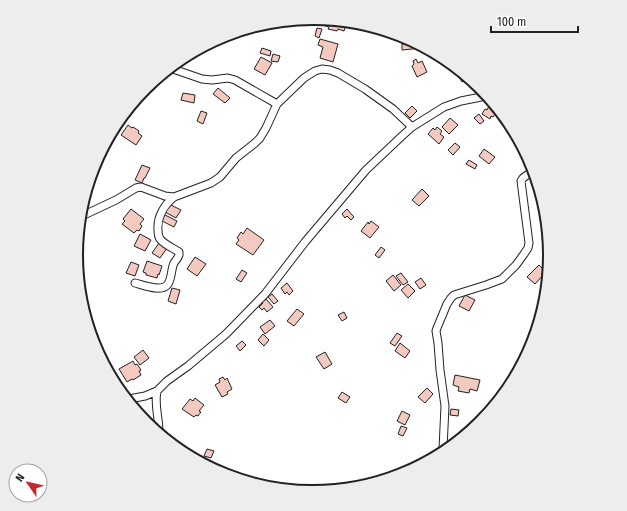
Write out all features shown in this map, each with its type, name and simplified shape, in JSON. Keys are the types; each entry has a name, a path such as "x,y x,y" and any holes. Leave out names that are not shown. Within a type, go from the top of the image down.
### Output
{"street":[{"path":"135,283 161,289 168,284 175,261 179,257 179,252 159,238 158,219 169,201 174,197 211,183 220,177 236,158 260,138 277,104 304,78 315,71 322,69 338,73 365,89 393,109 412,128"},
{"path":"177,70 202,79 212,80 228,78 235,80 277,104"},
{"path":"132,398 145,396 158,391 167,381 188,366 226,334 265,294 366,170 412,128 444,107 461,101 480,97"},
{"path":"443,446 445,406 436,331 447,304 454,295 502,279 528,248 529,243 521,181 529,174"},
{"path":"87,214 116,200 136,188 141,187 165,196 174,197"},
{"path":"158,391 156,400 159,426"}],"building":[{"path":"322,25 345,27 344,31 338,29 337,31 328,29 329,27"},
{"path":"317,28 322,29 319,38 315,36"},
{"path":"320,39 338,44 333,62 320,58 323,47 318,45"},
{"path":"402,44 404,44 414,49 402,50"},
{"path":"262,48 271,51 270,56 260,53"},
{"path":"273,54 280,56 278,62 271,61"},
{"path":"261,57 272,63 265,75 254,69"},
{"path":"416,59 418,63 422,61 427,72 417,77 412,66 414,64 413,61"},
{"path":"218,88 230,98 225,103 213,94"},
{"path":"183,93 195,95 194,103 181,100"},
{"path":"412,106 417,111 410,118 405,113"},
{"path":"489,106 495,114 493,117 491,116 490,119 482,114 485,109 487,110"},
{"path":"201,111 207,113 203,124 197,121"},
{"path":"479,114 484,121 480,124 474,118"},
{"path":"450,118 458,125 449,134 442,127"},
{"path":"128,125 139,131 138,133 142,136 136,145 121,135"},
{"path":"437,127 442,131 440,134 444,137 439,144 428,134 433,128 435,130"},
{"path":"455,143 460,147 453,155 448,150"},
{"path":"484,149 495,157 489,164 479,156"},
{"path":"469,160 477,165 475,169 466,164"},
{"path":"142,165 150,168 142,183 135,180"},
{"path":"422,189 429,196 419,206 412,200"},
{"path":"169,204 181,210 176,218 165,212"},
{"path":"131,209 144,219 140,224 142,226 139,231 137,230 134,233 122,224 125,221 123,219"},
{"path":"347,209 354,217 351,220 347,216 345,218 342,214"},
{"path":"165,215 177,221 174,227 162,221"},
{"path":"371,221 379,227 370,238 361,231 368,222 369,224"},
{"path":"247,228 264,240 253,255 236,244 239,240 237,238 241,232 243,234"},
{"path":"140,234 151,240 145,251 134,246"},
{"path":"159,243 167,248 160,258 152,253"},
{"path":"381,247 385,250 379,258 375,255"},
{"path":"195,257 206,264 197,276 187,269"},
{"path":"147,261 162,266 157,278 146,275 146,273 143,272"},
{"path":"131,262 139,265 135,276 126,273"},
{"path":"539,265 544,270 544,275 535,284 527,277"},
{"path":"242,270 247,273 241,282 236,279"},
{"path":"401,273 408,282 403,285 396,276"},
{"path":"393,275 401,285 394,291 386,281"},
{"path":"421,278 426,285 420,289 415,282"},
{"path":"287,283 293,291 289,295 287,292 285,294 281,288"},
{"path":"408,284 415,291 408,298 401,290"},
{"path":"172,288 180,290 176,304 168,301"},
{"path":"272,294 278,301 274,304 268,297"},
{"path":"465,295 475,300 469,311 459,306"},
{"path":"266,299 273,307 267,312 264,308 262,310 259,307"},
{"path":"297,309 304,314 294,326 287,321"},
{"path":"344,312 347,318 342,321 338,315"},
{"path":"270,320 275,326 265,334 260,327"},
{"path":"397,333 402,336 395,346 390,343"},
{"path":"263,334 269,340 264,346 258,340"},
{"path":"242,341 246,345 240,351 236,346"},
{"path":"400,343 410,351 405,358 395,351"},
{"path":"143,350 149,358 140,365 134,357"},
{"path":"325,352 332,364 324,369 316,357"},
{"path":"133,361 141,370 139,371 141,375 127,382 119,369"},
{"path":"455,375 480,380 477,391 470,389 469,393 458,391 459,387 453,385"},
{"path":"223,377 225,380 227,378 232,389 227,392 228,394 222,397 215,385 220,382 219,379"},
{"path":"427,388 433,394 425,403 418,397"},
{"path":"342,392 350,397 346,403 338,398"},
{"path":"195,398 204,405 199,411 201,412 198,416 196,415 194,417 182,409 190,399 193,401"},
{"path":"451,409 459,410 458,416 450,415"},
{"path":"402,411 410,415 405,425 397,421"},
{"path":"401,426 407,428 403,436 398,434"},
{"path":"207,449 214,451 211,458 204,456"}]}
